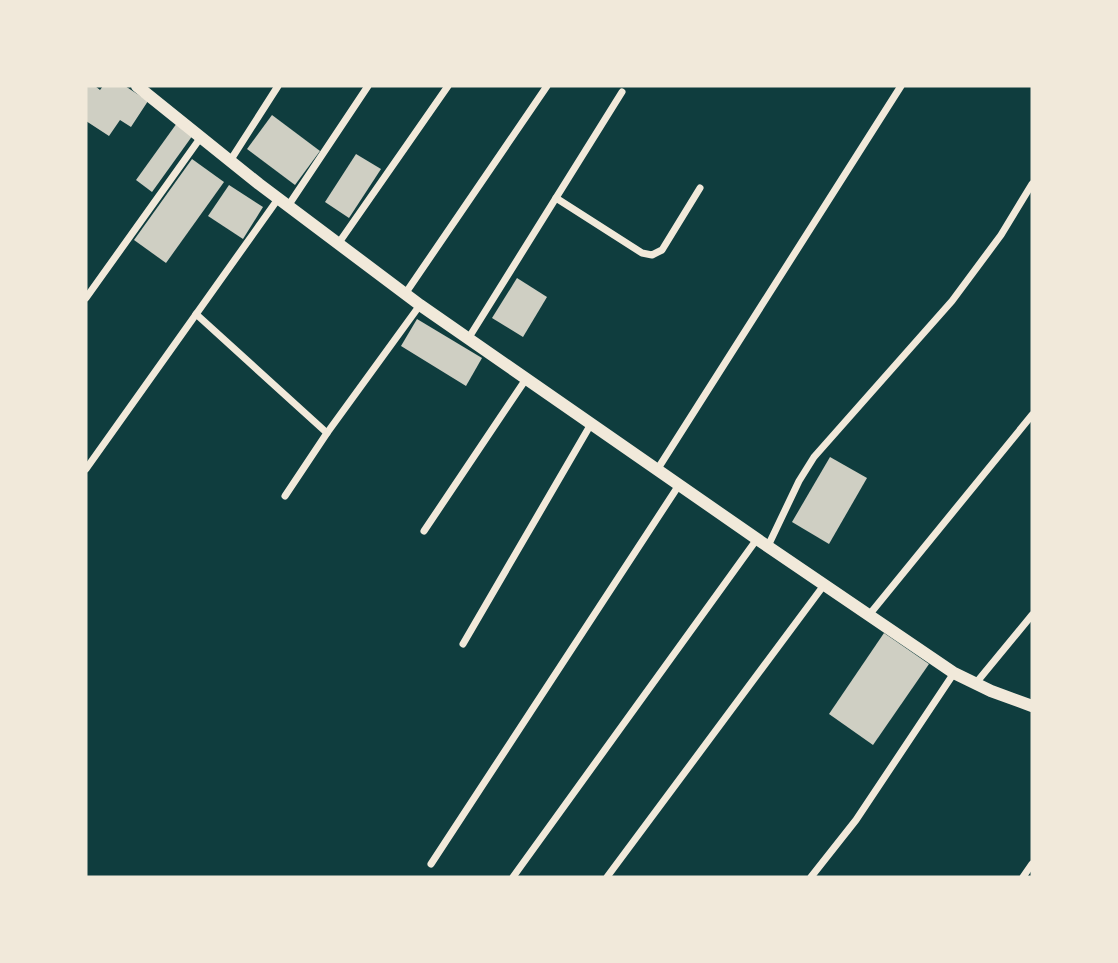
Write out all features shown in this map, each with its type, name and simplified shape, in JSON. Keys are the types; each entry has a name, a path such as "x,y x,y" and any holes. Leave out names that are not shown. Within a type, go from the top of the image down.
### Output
{"street":[{"path":"136,86 405,294 657,470 954,673 1032,706"},
{"path":"230,161 278,86"},
{"path":"86,469 196,314 368,86"},
{"path":"338,244 448,86"},
{"path":"405,294 547,86"},
{"path":"657,470 901,86"},
{"path":"468,339 622,92"},
{"path":"86,298 201,137"},
{"path":"513,877 763,543 814,457 952,301 1001,234 1032,184"},
{"path":"556,198 642,253 652,255 662,250 700,188"},
{"path":"285,496 420,305"},
{"path":"196,314 327,433"},
{"path":"424,531 526,379"},
{"path":"869,615 1032,415"},
{"path":"463,645 591,424"},
{"path":"431,864 679,485"},
{"path":"607,877 824,585"},
{"path":"976,683 1032,615"},
{"path":"811,877 856,820 954,673"},
{"path":"1023,877 1032,864"}],"building":[{"path":"86,86 95,86 100,90 103,86 125,86 148,101 131,127 120,120 109,136 86,121"},
{"path":"272,115 320,151 295,185 247,149"},
{"path":"177,123 193,135 152,192 136,180"},
{"path":"356,154 381,169 349,218 325,202"},
{"path":"192,159 224,182 166,263 134,240"},
{"path":"229,185 263,207 243,239 208,216"},
{"path":"517,278 547,297 523,337 492,318"},
{"path":"417,319 482,358 466,386 401,346"},
{"path":"830,457 867,478 829,544 792,522"},
{"path":"884,633 929,664 873,745 829,714"}]}
